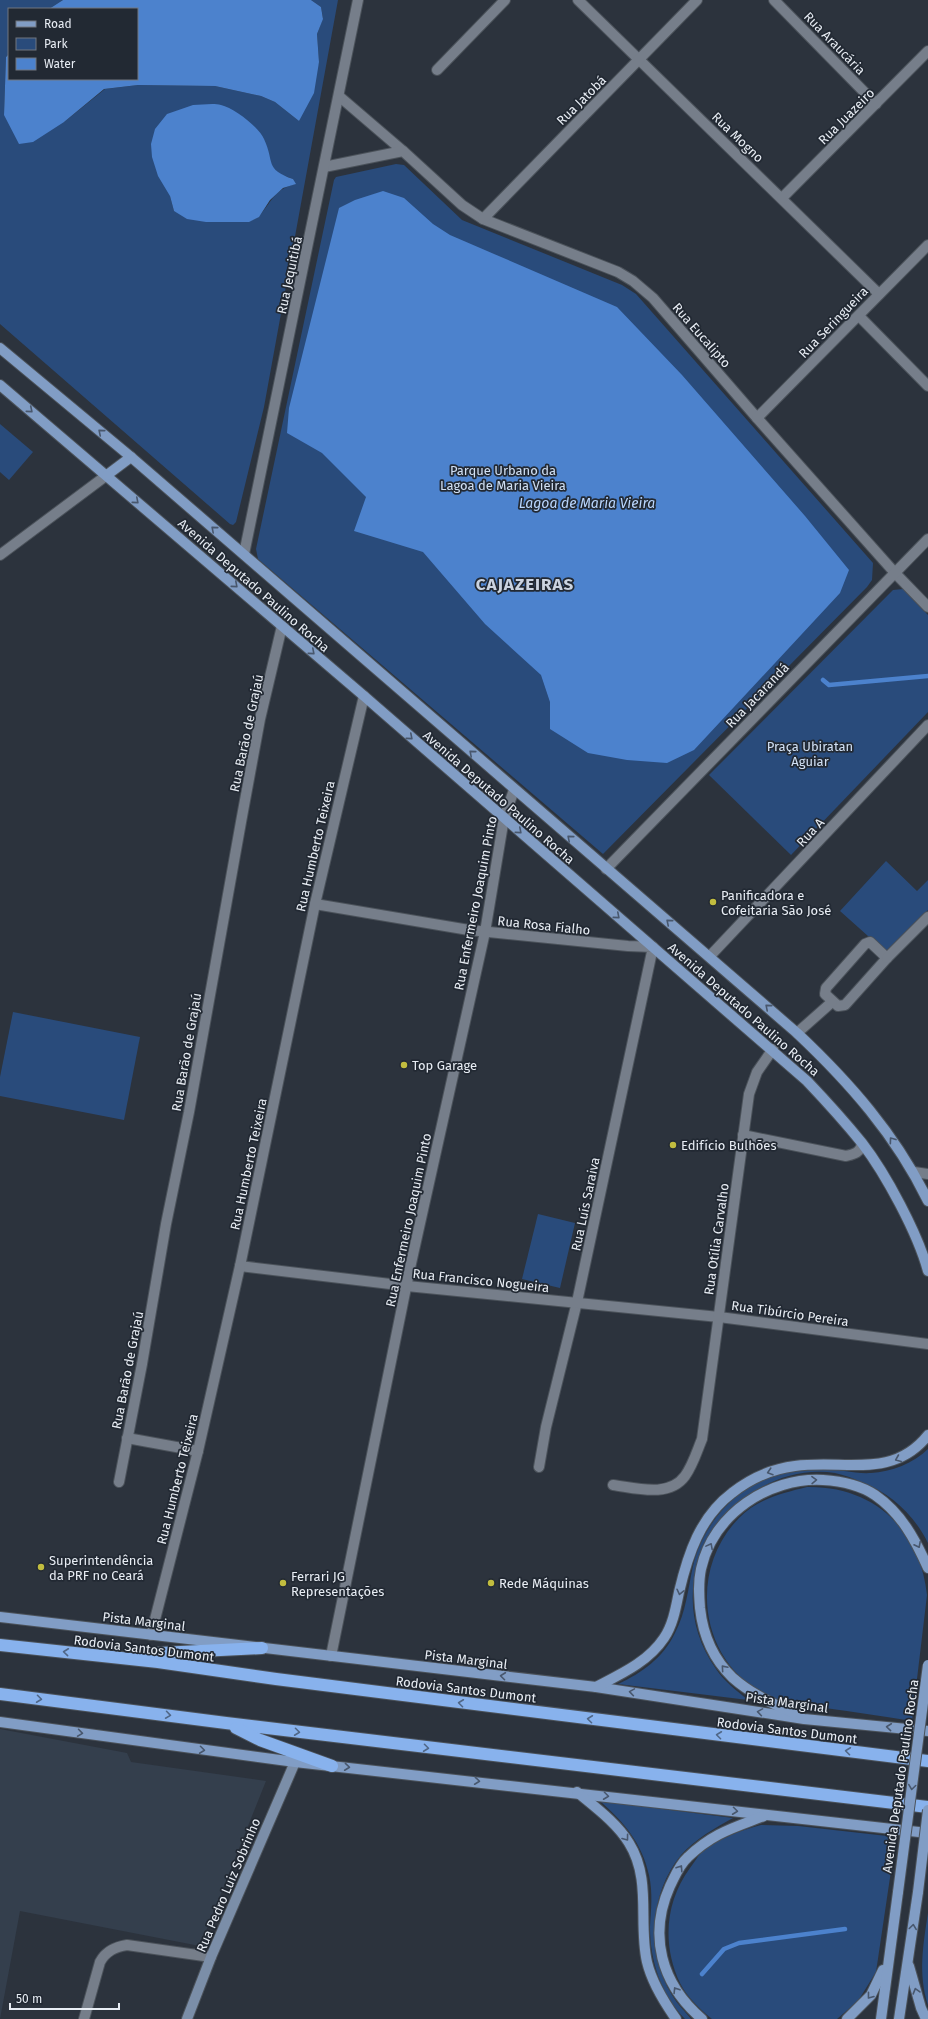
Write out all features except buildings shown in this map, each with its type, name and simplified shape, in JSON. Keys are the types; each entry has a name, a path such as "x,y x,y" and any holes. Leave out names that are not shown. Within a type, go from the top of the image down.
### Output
{"highway":[{"name":"Rodovia Santos Dumont","path":"0,1646 104,1656 928,1761"},
{"path":"104,1656 262,1648"},
{"path":"0,1694 226,1724 928,1807"},
{"path":"226,1724 260,1740 332,1766"}],"main road":[{"name":"Avenida Deputado Paulino Rocha","path":"0,348 131,457 244,554 514,790 710,956 797,1033 835,1069 864,1102 914,1172 928,1201"},
{"name":"Avenida Deputado Paulino Rocha","path":"0,385 364,696 773,1049 808,1081 862,1144 899,1203 925,1260 928,1271"},
{"path":"107,475 131,457"},
{"path":"596,1687 638,1664 665,1638 676,1609 682,1581 696,1536 718,1506 731,1494 755,1477 782,1468 821,1464 871,1466 892,1461 911,1452 921,1444 928,1435"},
{"path":"804,1719 753,1694 733,1678 718,1660 704,1632 699,1595 701,1568 708,1551 728,1520 745,1504 761,1493 791,1482 813,1480 848,1484 874,1495 894,1512 912,1534 928,1568"},
{"name":"Pista Marginal","path":"0,1617 596,1687 804,1719 928,1731"},
{"name":"Avenida Deputado Paulino Rocha","path":"890,1947 928,1665"},
{"path":"0,1722 295,1762 577,1792 928,1833"},
{"path":"577,1792 619,1829 630,1843 644,1888 647,1963 664,2002 676,2019"},
{"path":"899,2019 918,1892 928,1810"},
{"path":"702,2019 685,2003 676,1990 664,1963 659,1937 662,1908 675,1874 686,1858 719,1833 767,1815"},
{"path":"847,2019 871,1995 879,1981 890,1947"},
{"path":"881,2019 890,1947"},
{"path":"908,1962 921,2008 926,2019"}],"street":[{"name":"Rua Jequitibá","path":"244,554 324,167 340,97 358,0"},
{"path":"437,70 505,0"},
{"name":"Rua Mogno","path":"578,0 879,294"},
{"name":"Rua Jatobá","path":"484,219 697,0"},
{"name":"Rua Araucária","path":"774,0 876,104"},
{"name":"Rua Juazeiro","path":"782,198 928,51"},
{"name":"Rua Eucalipto","path":"340,97 403,151 454,198 484,219 618,272 633,281 654,298 757,418 895,573 928,607"},
{"path":"324,167 403,151"},
{"name":"Rua Seringueira","path":"757,418 928,245"},
{"path":"858,316 928,386"},
{"path":"0,555 107,475"},
{"name":"Rua Jacarandá","path":"606,868 928,539"},
{"name":"Rua Barão de Grajaú","path":"119,1482 142,1364 166,1224 189,1112 260,719 282,626"},
{"name":"Rua Humberto Teixeira","path":"151,1635 198,1451 240,1266 315,904 364,696"},
{"name":"Rua A","path":"710,956 928,725"},
{"name":"Rua Enfermeiro Joaquim Pinto","path":"331,1656 407,1286 485,932 504,818 514,790"},
{"name":"Rua Rosa Fialho","path":"315,904 337,909 485,932 628,946 653,947"},
{"path":"887,958 875,945 870,942 866,944 826,988 825,994 839,1007 845,1005 887,958 928,917"},
{"name":"Rua Luís Saraiva","path":"539,1467 546,1427 577,1302 653,947"},
{"path":"797,1033 832,1002"},
{"name":"Rua Otília Carvalho","path":"613,1485 659,1490 678,1484 685,1476 702,1439 749,1094 757,1072 773,1049"},
{"path":"743,1135 846,1156 861,1150 862,1144"},
{"path":"914,1172 928,1174"},
{"name":"Rua Francisco Nogueira","path":"240,1266 407,1286 577,1302"},
{"name":"Rua Tibúrcio Pereira","path":"577,1302 719,1316 928,1344"},
{"path":"127,1438 198,1451"},
{"name":"Rua Pedro Luiz Sobrinho","path":"187,2019 211,1957 295,1762"},
{"path":"84,2019 100,1962 103,1956 117,1947 127,1945 211,1957"}],"shaded area":[{"path":"0,1729 127,1753 131,1762 266,1781 200,1946 20,1911 0,2019"}],"green space":[{"path":"0,0 63,0 51,8 8,8 8,55 6,57 4,115 64,122 105,89 138,85 215,86 261,96 275,102 299,121 319,62 317,34 323,18 321,7 311,0 338,0 264,407 236,522 233,525 230,524 0,324","holes":["272,168 280,174 293,179 295,184 278,192 260,215 254,220 244,222 232,222 206,218 174,211 170,196"]},
{"name":"Lagoa de Maria Vieira","path":"396,164 404,165 462,220 622,285 636,294 873,563 872,580 867,587 603,854 258,559 256,549 334,180 336,177"},
{"path":"0,424 33,452 9,480 0,472"},
{"name":"Praça Ubiratan Aguiar","path":"903,589 928,615 928,712 791,855 709,775 893,590"},
{"path":"886,861 917,891 928,880 928,910 887,953 840,911"},
{"path":"13,1012 140,1037 124,1120 0,1096 0,1077"},
{"path":"538,1214 575,1223 560,1288 522,1279"},
{"path":"928,1449 928,1543 909,1514 882,1492 855,1479 835,1473 825,1472 796,1474 769,1483 737,1504 719,1523 705,1545 696,1568 693,1593 695,1619 702,1644 716,1669 727,1682 748,1700 618,1684 651,1664 670,1642 682,1617 699,1546 715,1518 729,1503 746,1489 778,1474 800,1469 822,1468 859,1473 886,1471 902,1466 916,1459"},
{"path":"807,1487 831,1489 853,1494 873,1503 890,1516 904,1532 915,1550 923,1571 927,1595 912,1721 794,1704 772,1698 742,1679 726,1659 714,1637 708,1612 707,1587 712,1563 723,1539 746,1511 762,1501"},
{"path":"600,1801 733,1818 699,1839 681,1855 670,1870 662,1887 657,1905 655,1943 658,1961 664,1979 672,1995 691,2019 685,2019 669,1999 658,1976 652,1952 651,1940 651,1888 646,1863 642,1853 637,1843 624,1825"},
{"path":"761,1825 798,1826 896,1837 876,1972 858,2001 837,2019 712,2019 698,2007 686,1993 674,1969 670,1954 669,1924 675,1895 682,1881 698,1856 715,1843"},
{"path":"928,1913 928,2005 923,1982 922,1959"}],"water":[{"path":"63,0 311,0 321,7 323,19 317,34 319,62 314,93 299,121 275,102 261,96 215,86 138,85 104,89 64,122 33,142 19,144 4,115 6,57 8,55 8,80 138,80 138,8 51,8"},
{"path":"193,105 221,105 246,119 257,129 264,139 274,168 278,172 293,179 296,184 283,188 270,200 259,217 249,222 206,222 187,219 174,211 170,196 158,176 152,157 151,144 155,129 167,114"},
{"name":"Lagoa de Maria Vieira","path":"383,191 404,198 433,224 450,235 617,307 682,375 805,516 849,570 840,593 694,750 667,763 627,760 588,753 550,729 550,702 541,675 485,624 423,552 354,531 366,497 322,453 287,433 289,408 339,208 355,200"}],"waterway":[{"path":"823,680 829,685 928,676"},
{"path":"702,1974 724,1949 739,1943 845,1929"}],"place":[{"name":"Panificadora e Cofeitaria São José","path":"713,902"},
{"name":"Top Garage","path":"404,1065"},
{"name":"Edifício Bulhões","path":"673,1145"},
{"name":"Superintendência da PRF no Ceará","path":"41,1567"},
{"name":"Ferrari JG Representações","path":"283,1583"},
{"name":"Rede Máquinas","path":"491,1583"}],"district":[{"name":"CAJAZEIRAS","path":"525,584"}],"park label":[{"name":"Parque Urbano da Lagoa de Maria Vieira","path":"503,478"}]}
